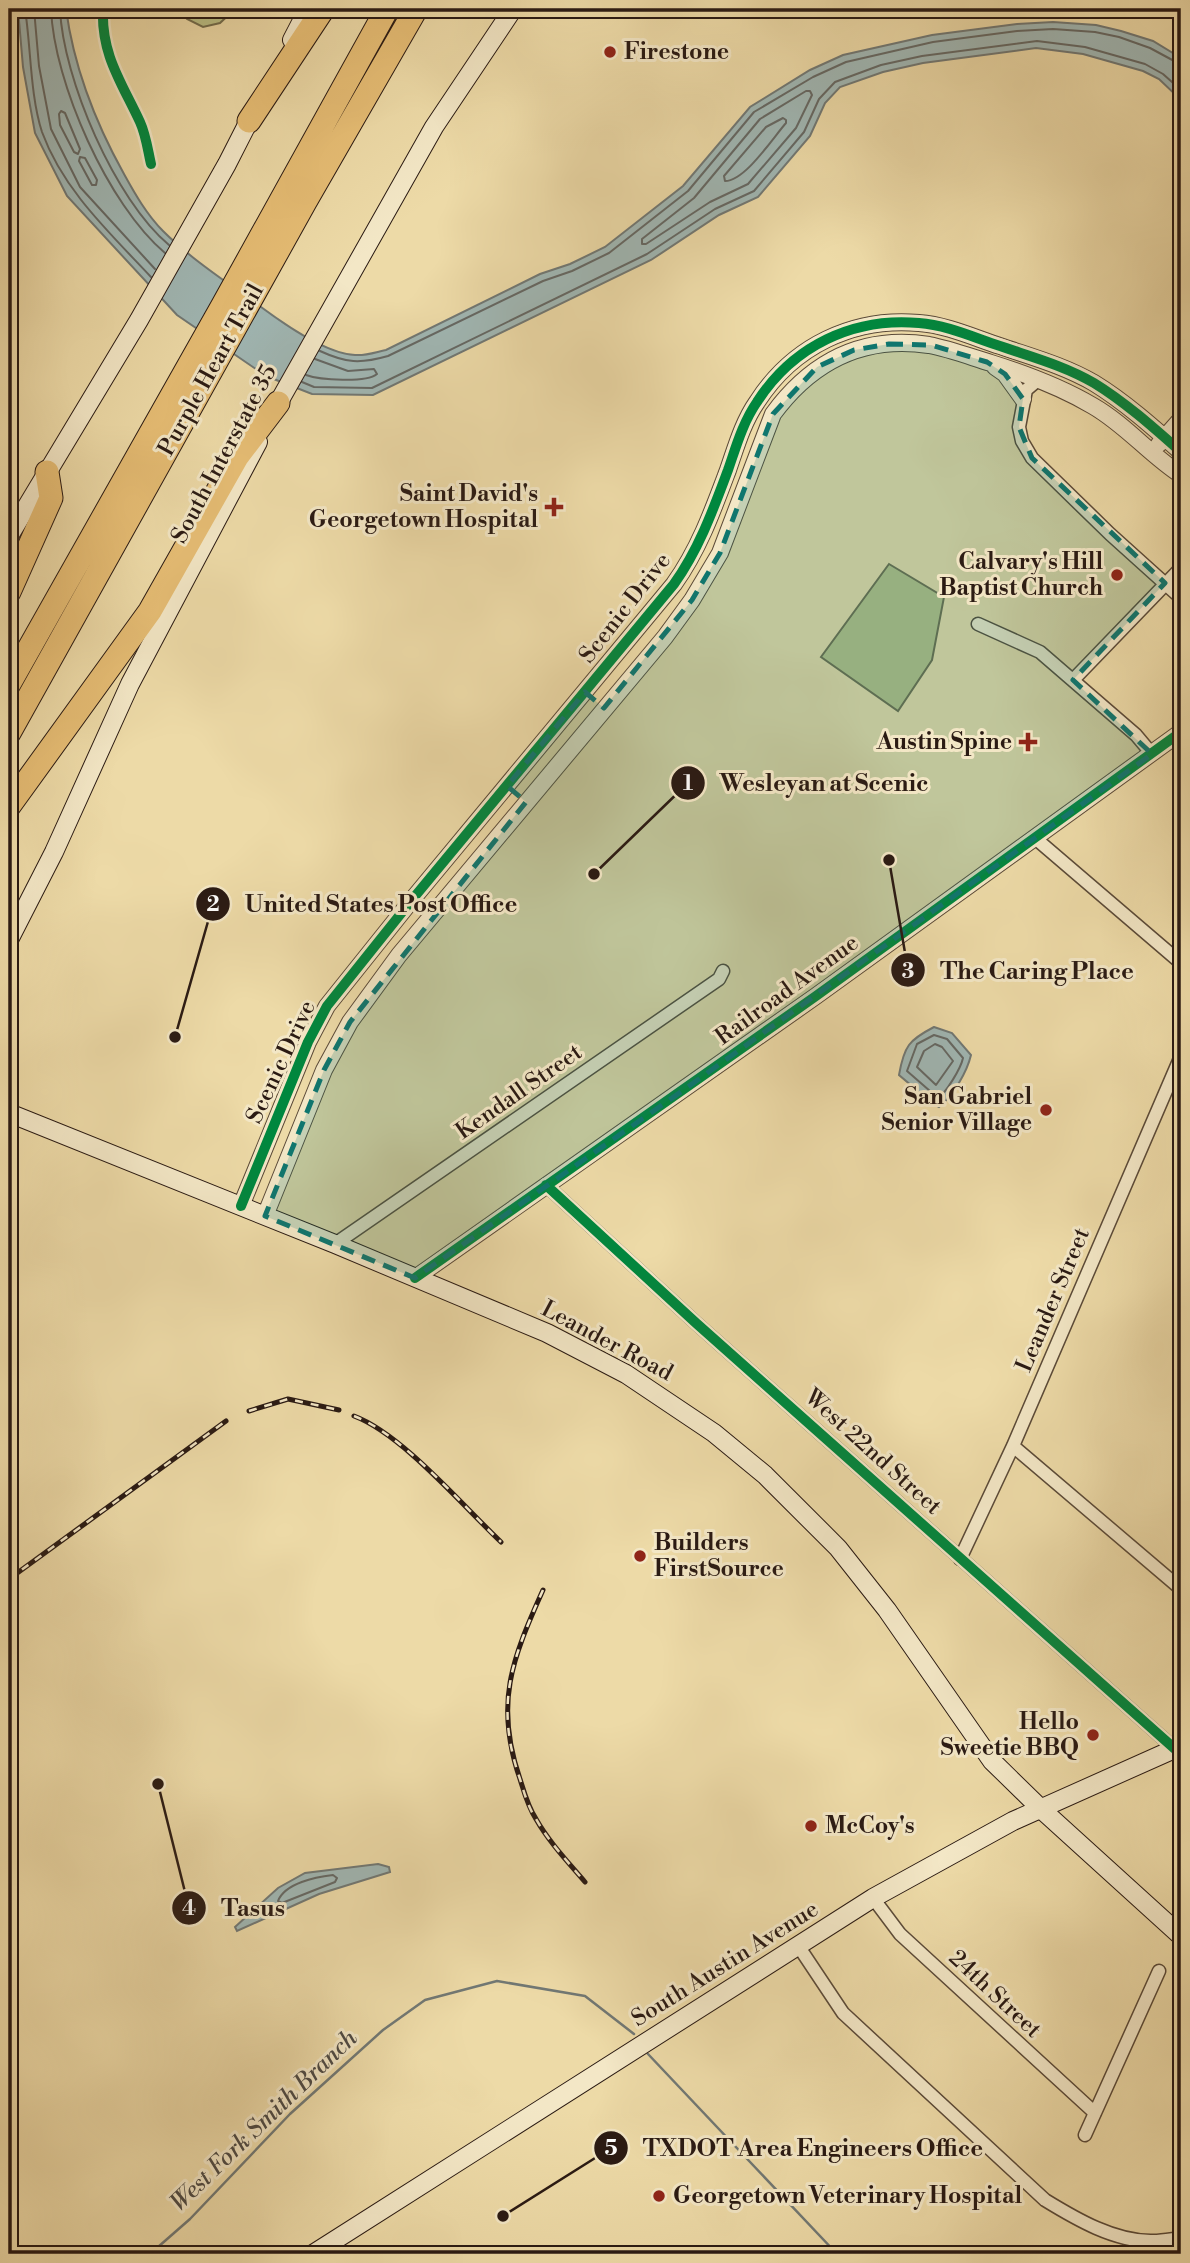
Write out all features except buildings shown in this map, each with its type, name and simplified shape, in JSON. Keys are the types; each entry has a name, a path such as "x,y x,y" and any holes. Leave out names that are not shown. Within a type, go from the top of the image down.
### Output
{"highway":[{"path":"248,121 323,9"},
{"name":"Purple Heart Trail","path":"9,684 167,424 294,198 387,9"},
{"name":"Purple Heart Trail","path":"294,198 416,9"},
{"path":"9,806 149,611 237,457 278,403"},
{"name":"Purple Heart Trail","path":"9,733 167,424"},
{"path":"9,592 51,498 47,472"}],"main road":[{"path":"9,536 139,320 227,164 308,9"},
{"name":"South Interstate 35","path":"9,939 54,852 130,684 278,403 397,189 434,127 513,9"},
{"path":"9,1106 16,1117"},
{"name":"Leander Road","path":"16,1117 335,1244 547,1333 601,1360 714,1433 765,1475 809,1517 855,1569 887,1610 992,1761 1181,1936"},
{"name":"South Austin Avenue","path":"313,2254 873,1898 1013,1821 1178,1747"}],"street":[{"name":"Scenic Drive","path":"241,1206 308,1042 327,1006 657,606 689,562 711,518 745,424 767,387 795,357 835,334 879,323 921,323 954,331 1055,365 1105,391 1181,452"},
{"name":"Scenic Drive","path":"265,1216 324,1070 350,1023 419,932 676,623 720,553 773,414 785,397 817,367 854,350 889,344 930,345 1039,379 1092,405 1181,475"},
{"path":"987,362 1005,374 1023,399"},
{"path":"1039,379 1026,390 1019,427 1022,441 1032,458 1181,598"},
{"path":"1153,451 1181,419"},
{"path":"699,541 720,553"},
{"path":"1073,680 1181,568"},
{"path":"657,606 676,623"},
{"path":"978,624 1040,652 1136,736 1152,754"},
{"path":"585,692 604,708"},
{"name":"Railroad Avenue","path":"415,1278 816,996 1181,732"},
{"path":"507,786 526,802"},
{"path":"1035,838 1181,963"},
{"path":"399,916 419,932"},
{"name":"Kendall Street","path":"335,1244 719,979 723,971"},
{"path":"327,1006 350,1023"},
{"name":"Leander Street","path":"960,1559 1013,1446 1181,1056"},
{"name":"West 22nd Street","path":"546,1185 960,1559 1178,1747"},
{"path":"1013,1446 1181,1589"},
{"name":"24th Street","path":"873,1898 900,1934 1095,2113"},
{"path":"799,1947 843,2013 1045,2200 1074,2217 1120,2236 1152,2242 1181,2238"},
{"path":"1085,2135 1158,1971"}],"highlighted area":[{"path":"889,344 931,345 987,362 1005,374 1023,399 1019,427 1032,458 1165,583 1073,680 1152,754 685,1089 415,1278 265,1216 324,1070 350,1022 526,802 507,786 585,692 604,708 692,600 720,553 773,414 817,367 854,350"}],"green space":[{"path":"178,9 235,9 220,23 203,27 187,19"},
{"path":"889,564 944,597 932,660 898,711 821,657"}],"water":[{"path":"18,9 66,9 74,52 95,114 132,189 163,231 210,271 293,329 319,344 355,355 386,350 540,274 570,264 605,247 683,186 750,107 810,70 843,55 932,35 1017,24 1053,22 1096,25 1153,41 1181,58 1181,100 1159,79 1143,71 1083,54 1036,48 923,63 883,72 840,87 825,103 810,136 758,197 719,215 651,260 373,395 312,394 266,376 177,315 67,196 35,133 23,67"},
{"path":"934,1027 952,1033 971,1055 959,1083 939,1107 899,1075 909,1045"},
{"path":"378,1864 389,1867 390,1872 319,1894 237,1931 235,1927 278,1888 305,1873"}],"waterway":[{"name":"West Fork Smith Branch","path":"150,2254 190,2219 290,2114 383,2030 425,2000 497,1981 585,1996 634,2034"},
{"name":"West Fork Smith Branch","path":"648,2054 837,2254"}],"railway":[{"path":"249,1411 288,1399 339,1410"},
{"path":"354,1416 392,1438 411,1454 501,1542"},
{"path":"9,1579 226,1421"},
{"path":"543,1590 515,1660 510,1682 508,1728 512,1752 531,1810 553,1844 585,1882"}],"cycle path":[{"path":"103,9 105,41 109,55 142,127 151,164"},
{"path":"241,1206 308,1042 327,1006 674,584 705,529 748,418 772,382 788,365 827,339 871,325 895,322 940,326 1048,362 1083,377 1106,390 1181,452"},
{"path":"415,1278 816,996 1181,732"},
{"path":"546,1185 696,1323 1175,1749"}],"place":[{"name":"Firestone","path":"610,52"},
{"name":"Saint David's Georgetown Hospital","path":"554,507"},
{"name":"Calvary's Hill Baptist Church","path":"1117,575"},
{"name":"Austin Spine","path":"1028,742"},
{"name":"The Caring Place","path":"889,860"},
{"name":"Wesleyan at Scenic","path":"594,874"},
{"name":"United States Post Office","path":"175,1037"},
{"name":"San Gabriel Senior Village","path":"1046,1110"},
{"name":"Builders FirstSource","path":"640,1556"},
{"name":"Hello Sweetie BBQ","path":"1093,1735"},
{"name":"Tasus","path":"158,1784"},
{"name":"McCoy's","path":"811,1826"},
{"name":"Georgetown Veterinary Hospital","path":"659,2196"},
{"name":"TXDOT Area Engineers Office","path":"503,2216"}]}
